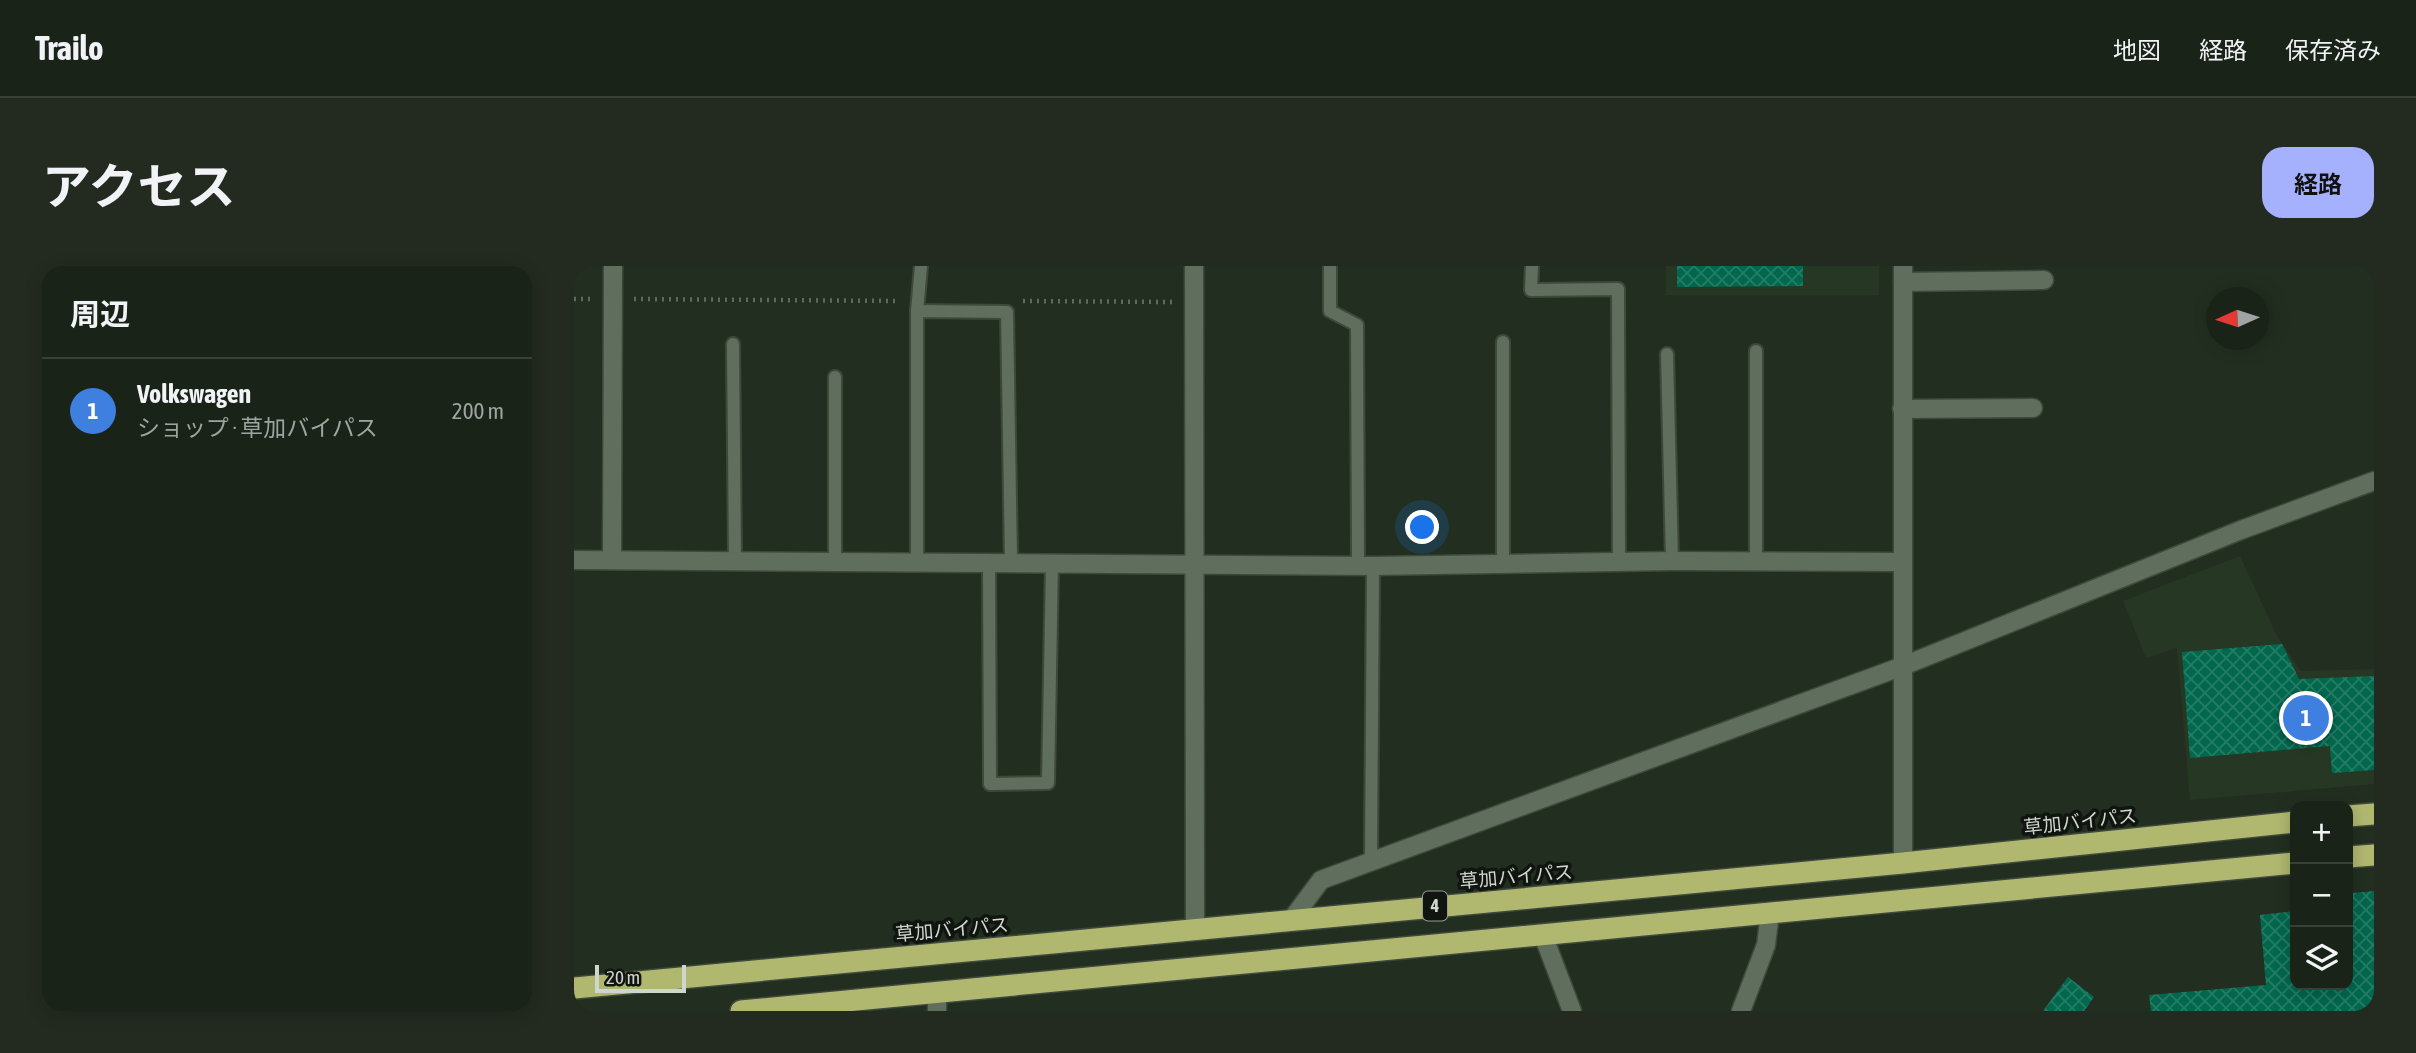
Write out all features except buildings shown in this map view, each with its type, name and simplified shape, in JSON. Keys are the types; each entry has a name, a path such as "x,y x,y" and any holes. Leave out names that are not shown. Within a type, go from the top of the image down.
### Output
{"highway":[{"path":"2353,816 2374,814"},
{"name":"草加バイパス","path":"574,988 1903,863 2290,823"},
{"path":"2353,857 2374,855"},
{"name":"4","path":"741,1011 937,1002 1543,935 2290,863"}],"street":[{"path":"612,266 612,560"},
{"path":"1194,266 1197,565 1195,929"},
{"path":"1903,863 1903,274 2044,280"},
{"path":"1902,409 2033,408"},
{"path":"1292,919 1321,880 1903,666 2228,535 2374,481"},
{"path":"574,559 1366,566 1672,561 1901,562"},
{"path":"1741,1011 1766,945 1770,913"},
{"path":"1543,935 1572,1011"}],"lane":[{"path":"917,562 916,306 921,266"},
{"path":"1329,266 1330,312 1357,325 1366,566 1371,861"},
{"path":"1532,266 1531,290 1618,289 1619,562"},
{"path":"916,306 1007,312 1011,561"},
{"path":"1503,342 1503,564"},
{"path":"733,344 735,560"},
{"path":"1756,351 1756,562"},
{"path":"1667,354 1672,561"},
{"path":"835,377 835,562"},
{"path":"989,561 990,784 1048,783 1052,563"}],"path":[{"path":"574,299 916,306"},
{"path":"1012,301 1195,302"}],"shaded area":[{"path":"1666,266 1879,266 1879,295 1666,295"},
{"path":"2240,556 2277,636 2301,671 2374,669 2374,784 2190,800 2177,648 2146,658 2123,601"}],"place":[{"name":"Volkswagen","path":"2306,718"}]}
